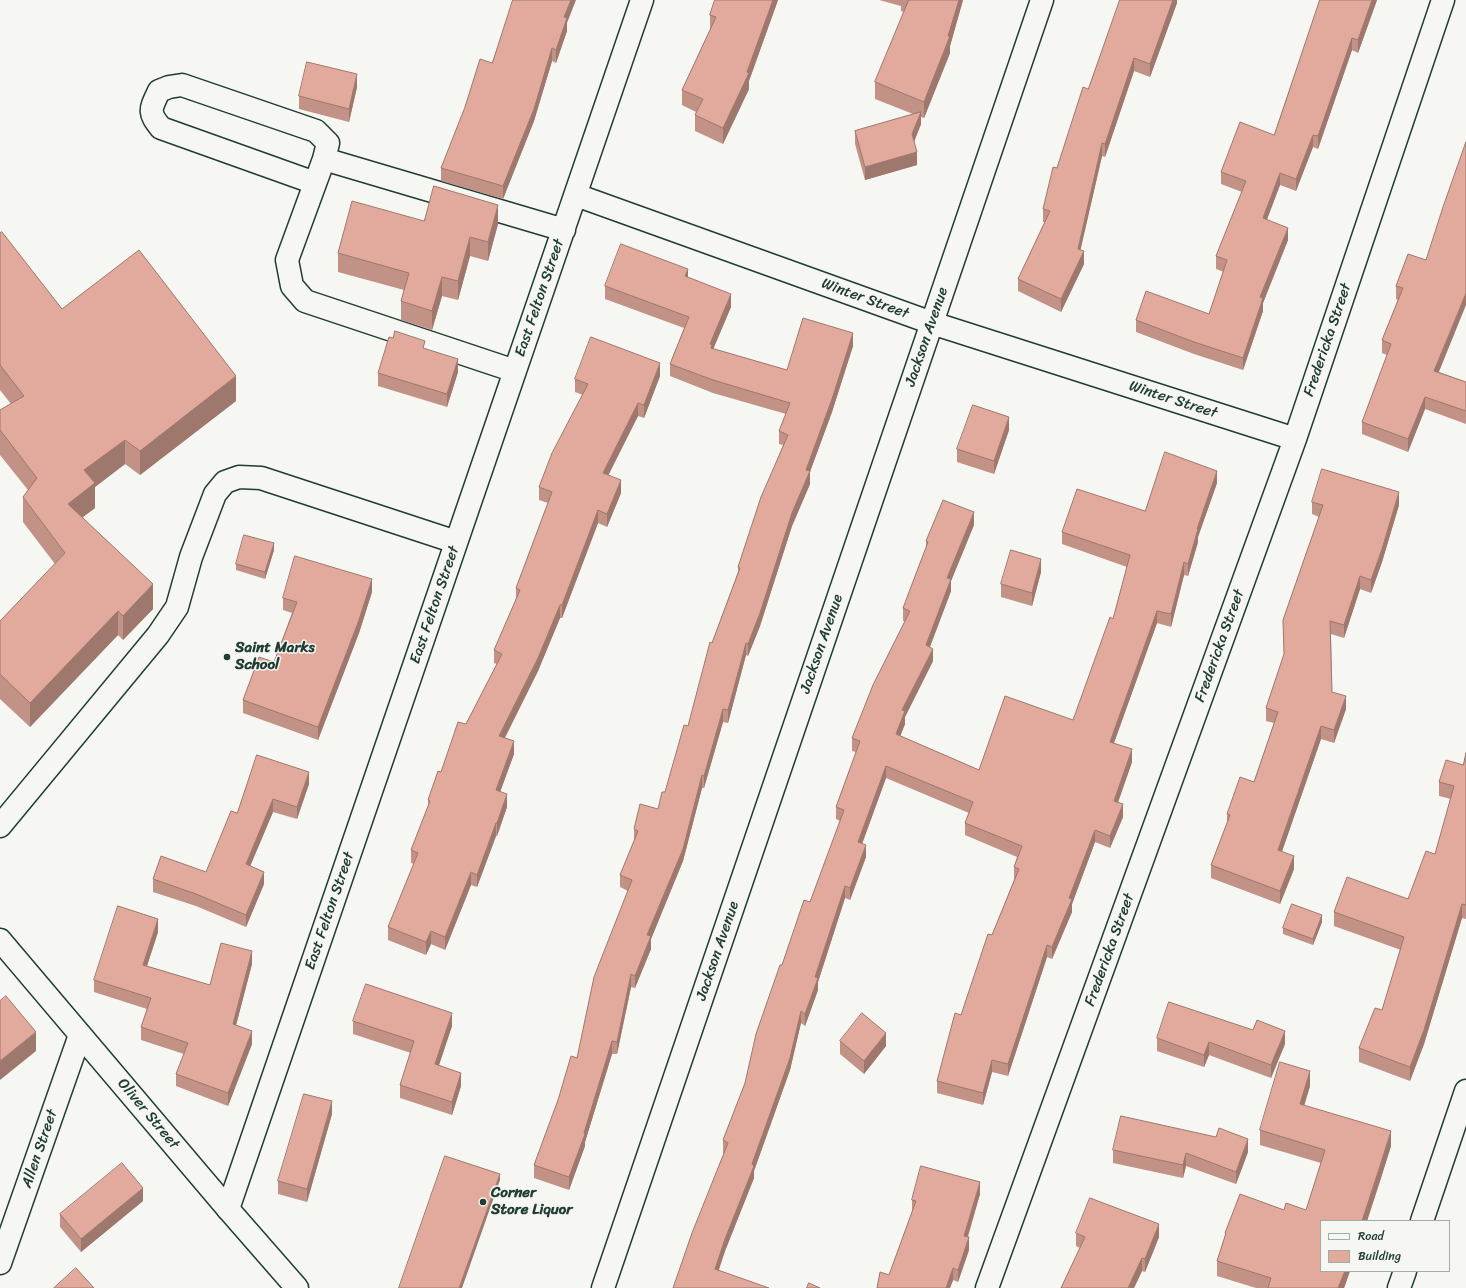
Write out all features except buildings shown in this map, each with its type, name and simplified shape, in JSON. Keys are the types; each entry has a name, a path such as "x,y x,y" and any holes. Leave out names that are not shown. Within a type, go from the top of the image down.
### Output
{"street":[{"name":"East Felton Street","path":"228,1209 642,0"},
{"name":"Jackson Avenue","path":"603,1288 1042,0"},
{"name":"Fredericka Street","path":"987,1288 1295,439 1443,0"},
{"path":"315,183 161,128 152,117 152,107 158,92 169,87 182,85 316,131 328,143 324,159 315,183 286,260 292,286 305,301 515,371"},
{"path":"324,159 564,230"},
{"name":"Winter Street","path":"576,195 932,323 1295,439"},
{"path":"0,826 158,635 177,607 191,558 215,494 225,482 239,477 260,478 456,542"},
{"name":"Oliver Street","path":"0,940 297,1288"},
{"name":"Allen Street","path":"0,1263 80,1035"},
{"path":"1422,1220 1466,1091"},
{"path":"1399,1288 1405,1272"}],"place":[{"name":"Saint Marks School","path":"227,657"},
{"name":"Corner Store Liquor","path":"483,1202"}]}
